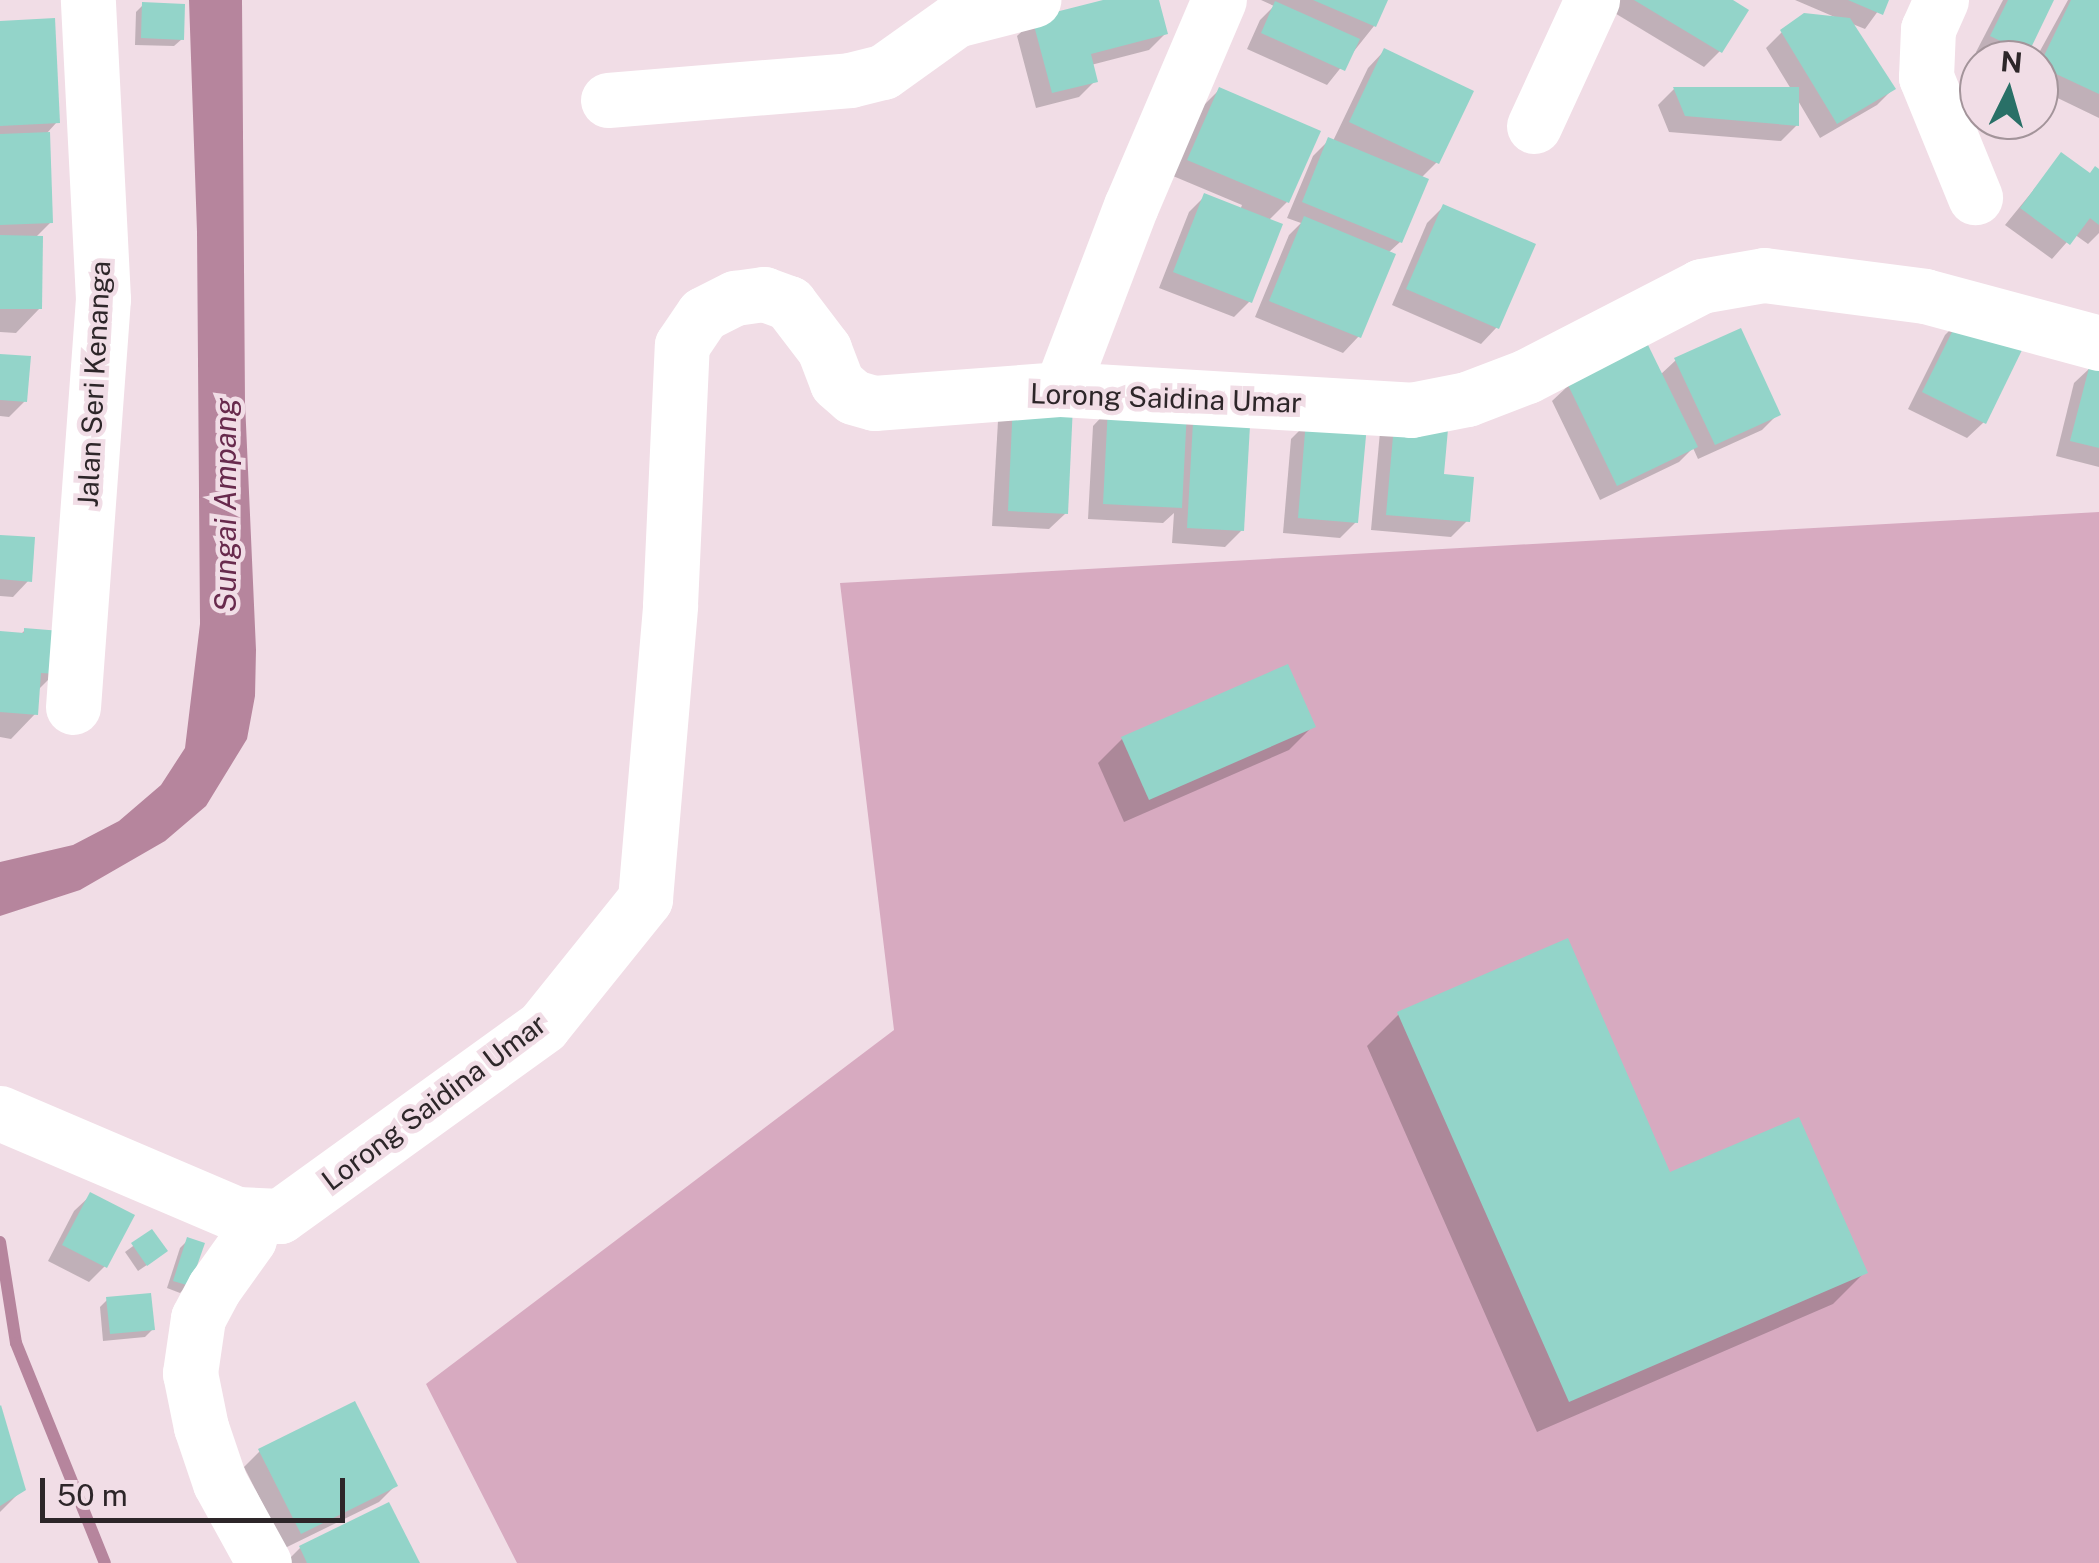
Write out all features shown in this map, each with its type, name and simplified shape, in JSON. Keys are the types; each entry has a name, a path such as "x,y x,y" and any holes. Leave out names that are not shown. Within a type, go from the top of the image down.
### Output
{"street":[{"name":"Jalan Seri Kenanga","path":"73,707 103,299 88,0"},
{"path":"608,100 850,80 883,72 956,20 1033,0"},
{"path":"1060,389 1131,206 1219,0"},
{"path":"1534,126 1592,0"},
{"path":"1941,0 1928,29 1926,77 1975,196"},
{"name":"Lorong Saidina Umar","path":"253,1218 280,1216 543,1026 645,899 670,605 682,345 703,314 734,298 764,294 790,303 824,348 837,383 853,397 874,402 1060,389 1411,410 1468,399 1527,376 1700,286 1764,275 1845,282 1925,296 2099,343"},
{"path":"0,1113 253,1218 249,1239 198,1318 190,1374 201,1427 220,1484 264,1563"}],"shaded area":[{"path":"2099,512 2099,1563 517,1563 426,1384 894,1030 840,583"}],"water":[{"name":"Sungai Ampang","path":"189,0 242,0 245,402 256,650 255,696 247,739 206,806 165,841 80,890 0,916 0,862 73,845 119,821 161,785 185,748 200,624 197,232"}],"building":[{"path":"1103,0 1159,0 1168,34 1091,54 1098,82 1052,93 1032,18"},
{"path":"1313,0 1388,0 1376,27"},
{"path":"1634,0 1733,0 1749,10 1722,53"},
{"path":"1848,0 1889,0 1883,15"},
{"path":"2008,0 2054,0 2035,40 1998,40 1990,36"},
{"path":"2071,0 2099,0 2099,94 2059,75 2059,40 2052,40"},
{"path":"1275,1 1360,39 1345,71 1261,33"},
{"path":"142,2 185,4 184,40 141,38"},
{"path":"1804,13 1850,18 1896,89 1837,124 1780,30"},
{"path":"55,18 60,123 0,126 0,21"},
{"path":"1384,48 1474,91 1439,164 1349,122"},
{"path":"1219,87 1321,131 1289,203 1187,160"},
{"path":"1673,87 1799,87 1799,126 1685,116"},
{"path":"50,132 53,223 0,225 0,134"},
{"path":"1328,137 1429,179 1402,243 1302,202"},
{"path":"2061,152 2090,173 2095,166 2099,169 2099,225 2090,218 2070,245 2020,208"},
{"path":"1204,193 1283,224 1252,303 1173,272"},
{"path":"1443,204 1536,244 1499,329 1406,289"},
{"path":"1304,216 1396,254 1361,338 1269,301"},
{"path":"0,235 43,236 42,309 0,309"},
{"path":"1960,316 2024,346 1986,424 1922,392"},
{"path":"1741,328 1781,415 1715,445 1674,358"},
{"path":"1648,345 1698,447 1617,486 1567,383"},
{"path":"0,354 31,356 27,402 0,400"},
{"path":"2090,364 2099,367 2099,448 2070,441"},
{"path":"1013,402 1073,405 1068,514 1008,511"},
{"path":"1194,405 1251,408 1244,531 1187,528"},
{"path":"1108,407 1187,410 1182,508 1103,504"},
{"path":"1395,414 1449,418 1444,474 1474,477 1470,522 1386,515"},
{"path":"1306,420 1367,425 1358,523 1298,518"},
{"path":"0,535 35,537 32,582 0,579"},
{"path":"24,628 61,631 58,674 41,673 38,715 0,712 0,631 24,633"},
{"path":"1288,664 1316,727 1149,800 1121,737"},
{"path":"1568,938 1670,1172 1799,1117 1868,1273 1569,1402 1397,1012"},
{"path":"90,1192 135,1215 107,1268 62,1245"},
{"path":"152,1229 168,1251 147,1266 131,1243"},
{"path":"187,1237 205,1243 190,1286 173,1281"},
{"path":"151,1293 155,1330 110,1334 106,1297"},
{"path":"355,1401 398,1486 301,1534 258,1449"},
{"path":"0,1406 26,1490 0,1506"},
{"path":"389,1502 420,1563 307,1563 299,1546"}],"waterway":[{"path":"0,1242 16,1343 105,1563"}]}
